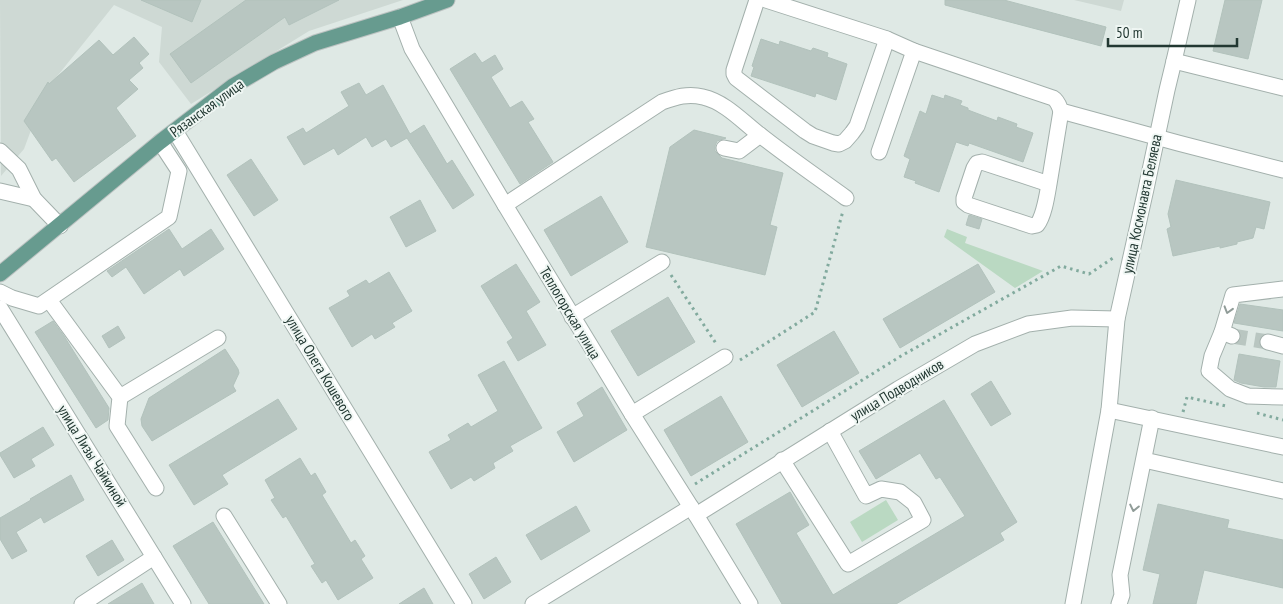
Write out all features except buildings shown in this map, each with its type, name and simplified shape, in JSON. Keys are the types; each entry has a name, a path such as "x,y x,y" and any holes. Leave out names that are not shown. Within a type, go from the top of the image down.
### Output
{"main road":[{"name":"Рязанская улица","path":"0,274 160,142 233,86 274,62 315,43 447,0"}],"street":[{"path":"758,0 734,70 736,78 805,131 833,143 839,144 845,141 857,126 887,39"},
{"path":"766,0 887,39 914,51 1053,98 1058,103 1061,111 1049,184 1047,196 1040,221 1032,226 964,202 977,163 982,162 1049,184"},
{"name":"улица Космонавта Беляева","path":"1072,604 1109,410 1117,319 1188,0"},
{"name":"Теплогорская улица","path":"400,16 412,50 572,318 694,511 750,604"},
{"path":"879,152 914,51"},
{"path":"1174,61 1283,88"},
{"path":"505,205 662,102 678,96 691,95 704,97 716,102 846,198"},
{"path":"1061,111 1283,170"},
{"name":"улица Олега Кошевого","path":"175,131 464,604"},
{"path":"724,148 739,151 760,135"},
{"path":"0,292 12,298 39,306 169,217 179,170 160,142"},
{"path":"0,151 19,169 34,199 60,226"},
{"path":"0,191 34,199"},
{"path":"572,318 662,262"},
{"path":"1283,289 1233,295 1227,334 1212,356 1209,371 1230,389 1248,396 1283,397"},
{"path":"49,300 120,397 117,426 156,488"},
{"name":"улица Лизы Чайкиной","path":"0,308 183,604"},
{"name":"улица Подводников","path":"532,604 782,460 975,344 1028,324 1072,318 1117,319"},
{"path":"120,397 218,338"},
{"path":"1268,342 1283,346"},
{"path":"632,414 725,357"},
{"path":"1109,410 1283,447"},
{"path":"1119,604 1122,595 1120,575 1152,418"},
{"path":"782,460 848,564 923,520 914,503 900,492 881,489 866,496 830,431"},
{"path":"1144,460 1283,491"},
{"path":"224,516 279,604"},
{"path":"82,604 154,557"}],"path":[{"path":"662,262 731,366 815,312 846,198"},
{"path":"682,492 901,356 1061,266 1090,274 1113,258"}],"shaded area":[{"path":"0,0 403,0 309,31 191,104 159,62 162,27 114,5 55,79 41,103 24,149 1,176"},
{"path":"1074,0 1124,0 1121,11"}],"green space":[{"path":"947,229 967,237 965,243 1043,271 1015,288 944,237"},
{"path":"886,500 898,520 862,542 850,522"}],"tunnel":[{"path":"1232,336 1268,342"}]}
